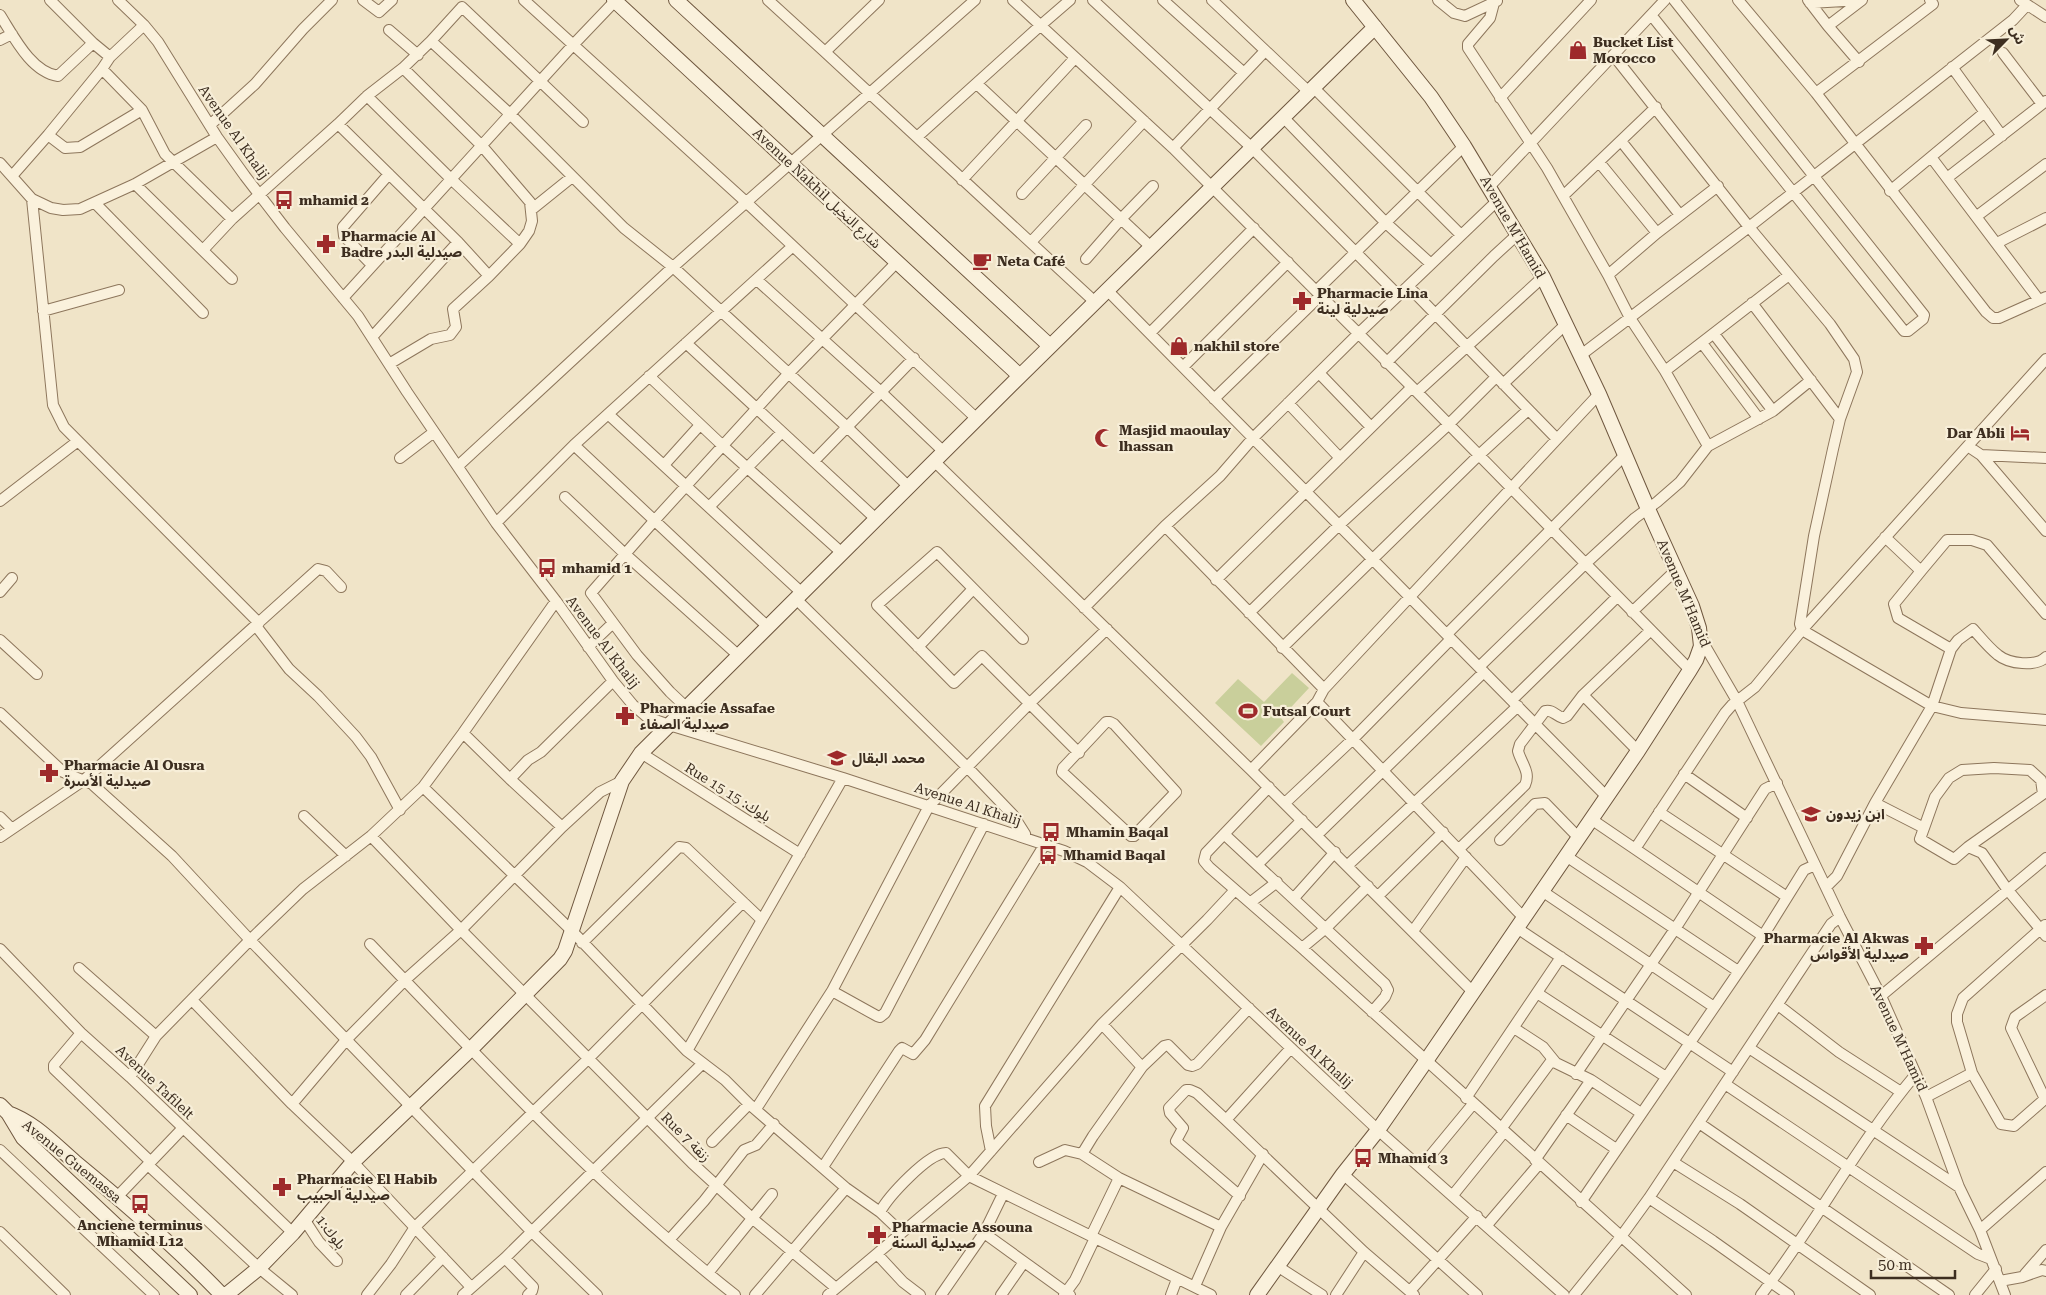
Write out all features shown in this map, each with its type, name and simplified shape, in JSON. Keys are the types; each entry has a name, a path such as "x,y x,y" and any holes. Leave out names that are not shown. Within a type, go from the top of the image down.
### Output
{"street":[{"path":"50,0 93,43 110,57"},
{"name":"Avenue Al Khalij","path":"118,0 144,25 158,42 217,137 285,228 372,336 388,364 496,523 556,601 613,681 633,705 647,717 669,725 843,778 984,824 1064,851 1087,862 1120,887 1183,944 1378,1130 1564,1295"},
{"path":"210,125 255,84 303,29 332,0"},
{"path":"363,0 379,12 392,0"},
{"path":"524,0 746,202 977,419"},
{"path":"343,298 615,0"},
{"name":"Avenue Nakhil شارع النخيل","path":"615,0 1020,376"},
{"path":"676,0 1050,346"},
{"path":"768,0 1095,302"},
{"path":"458,466 673,267 974,0"},
{"path":"1013,0 1213,187 1319,292 1386,363 1690,670"},
{"path":"917,138 1070,0"},
{"path":"1093,0 1252,148 1398,295"},
{"path":"1163,0 1244,73"},
{"path":"1212,0 1265,51 1311,90 1461,235"},
{"name":"Avenue M'Hamid","path":"1353,0 1431,98 1464,146 1490,186 1543,278 1599,394 1692,606 1700,639 1737,701 1778,783 1840,917 1881,996 1926,1097 1959,1187 1980,1230 2005,1295"},
{"path":"1438,0 1454,13 1465,16 1496,1"},
{"path":"1500,98 1591,0"},
{"path":"1490,186 1665,0"},
{"path":"1652,16 1792,194 1904,331 1908,331 1923,319 1924,315 1674,0"},
{"path":"1738,0 1816,93 1854,145 1986,312 1993,318 1999,318 2043,299 1931,157"},
{"path":"1809,1 1862,0"},
{"path":"1828,26 1862,0"},
{"path":"1496,1 1490,18 1468,44 1563,196 1630,318 1665,371 1708,446"},
{"path":"1809,1 1859,62"},
{"path":"1816,93 1859,62 1934,1"},
{"path":"825,52 872,2"},
{"path":"1581,355 1814,177 2013,20 2024,2 2046,17"},
{"path":"203,250 232,219 368,96 418,55 465,3 583,122"},
{"path":"0,15 32,62 50,75 58,76 93,43"},
{"path":"12,176 48,136 110,57 144,25"},
{"path":"226,1295 259,1268 293,1233 353,1162 470,1050 560,958 622,781 641,753 1050,346 1375,27"},
{"path":"389,30 418,55"},
{"path":"0,40 12,34"},
{"path":"431,41 510,114 624,228 673,267 847,427 909,487"},
{"path":"1173,148 1265,51"},
{"path":"1947,178 2044,102 2004,53"},
{"path":"1614,56 1749,227 1830,324 1854,359 1857,372 1840,420 1814,536 1800,624 1802,630 1932,706 1961,713 2046,720"},
{"path":"962,180 1075,58"},
{"path":"388,364 431,339 450,335 456,327 453,309 520,244 529,231 532,221 530,202 522,191 482,146 403,68"},
{"path":"1952,68 2002,136"},
{"path":"102,69 142,110 165,154 232,219"},
{"path":"977,84 1151,247"},
{"path":"368,96 451,179 520,244"},
{"path":"1563,196 1656,108"},
{"path":"48,136 65,148 80,147 142,110"},
{"path":"1890,191 1985,112"},
{"path":"1283,117 1386,223 1430,264"},
{"path":"1031,242 1144,121"},
{"path":"338,124 458,242 489,276"},
{"path":"1022,194 1086,125"},
{"path":"0,163 32,199 51,208 63,210 80,209 95,204 135,184 217,137"},
{"path":"1621,140 1680,215"},
{"path":"1214,399 1355,253 1464,146"},
{"path":"1600,162 1657,233"},
{"path":"1977,216 2046,164"},
{"path":"372,265 344,236 343,227 389,174"},
{"path":"531,210 572,177"},
{"path":"135,184 232,279"},
{"path":"1086,259 1153,186"},
{"path":"1608,275 1657,233 1718,186"},
{"path":"32,199 53,405 64,427 257,625 289,669 329,706 371,757 400,810"},
{"path":"1084,608 1165,526 1215,481 1253,438 1358,334 1498,200"},
{"path":"95,204 203,313"},
{"path":"1998,243 2046,218"},
{"path":"1150,334 1254,228"},
{"path":"1386,363 1518,234"},
{"path":"372,336 458,242"},
{"path":"496,523 574,445 793,246"},
{"path":"687,708 644,663 591,593 821,338 897,262"},
{"path":"1183,367 1288,262"},
{"path":"1665,371 1789,275"},
{"path":"1216,580 1371,427 1467,348 1543,278"},
{"path":"757,280 881,392 939,457 1084,608 1107,628 1269,787 1474,992"},
{"path":"1408,286 1434,315 1557,439"},
{"path":"43,311 119,290"},
{"path":"1107,290 1606,797"},
{"path":"1752,303 1840,420"},
{"path":"1504,384 1566,324"},
{"path":"1714,334 1773,411"},
{"path":"686,343 876,519"},
{"path":"1702,343 1758,419"},
{"path":"814,461 914,358"},
{"path":"1635,849 1725,713 1755,687 1802,630 1969,447 2046,359"},
{"path":"1319,373 1371,427"},
{"path":"649,376 700,425 842,553"},
{"path":"1248,613 1339,525 1448,425 1496,377"},
{"path":"1317,835 1383,771 1585,564 1635,518 1680,482 1708,446 1773,411 1811,380"},
{"path":"1251,770 1317,702 1324,689 1599,394"},
{"path":"1288,403 1340,458"},
{"path":"1282,648 1478,456 1528,410"},
{"path":"608,414 709,507 968,768 1014,815 1025,834 1023,837"},
{"path":"664,465 700,425"},
{"path":"400,458 434,432"},
{"path":"709,507 782,432"},
{"path":"0,502 78,441"},
{"path":"574,445 768,627"},
{"path":"1969,447 1981,455 2046,531"},
{"path":"1285,803 1353,740 1551,529 1625,455"},
{"path":"1981,455 2046,458"},
{"path":"565,496 625,554 739,656"},
{"path":"1165,526 1324,689"},
{"path":"1885,537 1921,570"},
{"path":"1951,649 1898,618 1894,604 1947,540 1972,540 1987,545 2046,614"},
{"path":"1023,639 937,552 877,605 954,683 982,656 1079,752"},
{"path":"0,837 84,780 318,569 326,571 341,587"},
{"path":"1632,612 1676,570"},
{"path":"0,592 12,578"},
{"path":"918,646 973,589"},
{"path":"1348,866 1515,703 1617,597"},
{"path":"130,1077 156,1036 250,940 303,889 370,836 400,810 422,787 463,733 556,601"},
{"path":"588,647 613,623"},
{"path":"712,1142 753,1106 832,991 929,806 1107,628"},
{"path":"1826,887 1837,876 1875,803 1932,706 1951,649 1958,640 1973,629 2000,657 2027,664 2041,662 2046,657"},
{"path":"1413,931 1463,853 1525,784 1528,772 1518,751 1520,744 1535,723 1548,710 1559,717 1567,716 1583,695 1650,631"},
{"path":"1257,1295 1342,1174 1378,1130 1638,751 1690,670 1699,652 1700,639"},
{"path":"0,640 37,674"},
{"path":"510,779 528,760 541,752 613,681"},
{"path":"1583,695 1638,751"},
{"path":"1317,702 1463,853 1521,923 1561,957 1733,1072"},
{"path":"0,713 63,772 84,780 102,792 172,856 250,940 531,1231 597,1295"},
{"path":"1106,722 1110,722 1176,792 1136,835 1131,836 1062,772 1063,768 1079,752 1106,722"},
{"path":"463,733 562,827"},
{"name":"Rue 15 بلوك: 15","path":"641,753 800,854"},
{"path":"1994,768 2030,770 2041,780 2043,794 1968,847 1954,859 1920,839 1935,797 1949,778 1962,770 1994,768"},
{"path":"1684,774 1747,818"},
{"path":"687,1051 843,778"},
{"path":"292,1104 347,1039 405,980 461,930 562,827 600,792 622,781"},
{"path":"1576,1074 1625,999 1675,929 1765,789 1778,783"},
{"path":"422,787 571,930 687,1051 725,1080 846,1188 880,1212 900,1232"},
{"path":"1269,787 1206,853 1204,861 1620,1238 1686,1295"},
{"path":"1500,840 1536,804 1545,803 1578,837"},
{"path":"1875,803 1924,828"},
{"path":"1659,812 1787,897"},
{"path":"304,816 346,856"},
{"path":"0,817 11,828"},
{"path":"1591,819 1763,936"},
{"path":"1258,864 1302,820"},
{"path":"832,991 876,1016 880,1017 885,1013 984,824"},
{"path":"1378,896 1443,832"},
{"path":"1224,834 1385,984 1388,990 1385,997 1372,1012"},
{"name":"Rue 7 زنقة","path":"370,836 588,1059 716,1186 791,1251 832,1292"},
{"path":"823,1167 899,1051 904,1049 913,1054 925,1040 1045,844"},
{"path":"582,943 680,847 686,848 762,920"},
{"path":"1968,847 1982,853 2007,889 2044,930 1963,998 1957,1014 1958,1030 1972,1073 1998,1122 2005,1126 2014,1126 2045,1099 2011,1028 2015,1017 2046,995"},
{"path":"1294,898 1335,852"},
{"path":"1566,856 1738,971"},
{"path":"1881,996 2046,858"},
{"path":"1581,1202 1763,936 1804,870 1815,864"},
{"path":"1250,902 1277,882"},
{"path":"1302,948 1326,928 1368,886"},
{"path":"991,1151 986,1126 985,1106 1120,887"},
{"path":"832,1292 900,1232 969,1176 1102,1024 1235,890"},
{"path":"1542,891 1714,1007"},
{"path":"371,1294 415,1228 472,1170 588,1059 743,902"},
{"path":"1574,1295 1620,1238 1649,1198 1831,924 1840,917"},
{"path":"370,944 470,1050 593,1171 669,1240 735,1295"},
{"name":"Avenue Tafilelt","path":"0,950 81,1032 293,1233"},
{"path":"1421,1167 1470,1101 1514,1028 1561,957"},
{"path":"79,968 156,1036"},
{"path":"1537,993 1666,1077"},
{"path":"192,1000 292,1104 353,1162 471,1287"},
{"path":"1778,1005 1839,1052 1901,1092"},
{"path":"1082,1154 1142,1067 1164,1046 1168,1046 1188,1065 1192,1066 1249,1008"},
{"path":"1102,1024 1142,1067"},
{"path":"1514,1028 1543,1048 1552,1060 1590,1080 1641,1113"},
{"path":"81,1032 54,1065 54,1069 259,1268 292,1295"},
{"path":"1226,1120 1290,1048"},
{"path":"1749,1048 1959,1187"},
{"path":"1453,1195 1552,1060"},
{"path":"463,1295 505,1258 702,1064"},
{"path":"1926,1097 1972,1073"},
{"path":"1761,1295 1798,1244 1874,1129 1916,1074"},
{"path":"1487,1225 1537,1162 1590,1080"},
{"path":"1725,1084 1993,1264 1976,1295"},
{"path":"1240,1196 1176,1142 1183,1126 1170,1113 1170,1108 1186,1090 1190,1090 1226,1120 1364,1252 1412,1293 1477,1216"},
{"name":"Avenue Guemassa","path":"4,1109 33,1126 117,1197 199,1271 222,1295"},
{"name":"Avenue Guemassa","path":"4,1109 23,1138 190,1295"},
{"path":"1566,1115 1616,1149"},
{"path":"1699,1123 1949,1295"},
{"path":"669,1240 716,1186 744,1150 756,1145 774,1124"},
{"path":"117,1197 183,1128"},
{"path":"0,1150 154,1295"},
{"path":"1039,1162 1065,1150 1071,1150 1082,1154 1119,1178 1221,1227"},
{"path":"880,1212 886,1200 932,1157 946,1153 969,1176 1211,1295"},
{"path":"1195,1286 1221,1227 1263,1154"},
{"path":"1673,1162 1740,1204 1870,1295"},
{"path":"1980,1230 2046,1172"},
{"path":"1342,1174 1477,1295"},
{"path":"984,1233 1067,1294 1075,1280 1119,1178"},
{"path":"755,1295 846,1188"},
{"path":"708,1273 772,1194"},
{"path":"941,1295 984,1233 1003,1194"},
{"path":"1649,1198 1789,1295"},
{"name":"بلوك:1","path":"304,1219 319,1242 337,1261"},
{"path":"0,1232 65,1295"},
{"path":"2022,1277 2046,1250"},
{"path":"1336,1295 1364,1252"},
{"path":"877,1254 904,1282 920,1295"},
{"path":"406,1295 443,1257"},
{"path":"505,1258 532,1287 532,1292 528,1295"},
{"path":"1001,1295 1024,1262"},
{"path":"1277,1266 1322,1295"},
{"path":"2000,1281 2022,1277 2042,1270 2046,1271"},
{"path":"1171,1295 1178,1279"}],"green space":[{"name":"Futsal Court","path":"1292,673 1309,688 1281,718 1284,722 1261,746 1215,703 1238,679 1264,702"}],"place":[{"name":"Bucket List Morocco","path":"1578,50"},
{"name":"mhamid 2","path":"284,200"},
{"name":"Pharmacie Al Badre صيدلية البدر","path":"326,244"},
{"name":"Neta Café","path":"982,261"},
{"name":"Pharmacie Lina صيدلية لينة","path":"1302,301"},
{"name":"nakhil store","path":"1179,346"},
{"name":"Dar Abli","path":"2020,433"},
{"name":"Masjid maoulay lhassan","path":"1104,438"},
{"name":"mhamid 1","path":"547,568"},
{"name":"Futsal Court","path":"1248,711"},
{"name":"Pharmacie Assafae صيدلية الصفاء","path":"625,716"},
{"name":"محمد البقال","path":"837,758"},
{"name":"Pharmacie Al Ousra صيدلية الأسرة","path":"49,773"},
{"name":"ابن زيدون","path":"1811,814"},
{"name":"Mhamin Baqal","path":"1051,832"},
{"name":"Mhamid Baqal","path":"1048,855"},
{"name":"Pharmacie Al Akwas صيدلية الأقواس","path":"1924,946"},
{"name":"Mhamid 3","path":"1363,1158"},
{"name":"Pharmacie El Habib صيدلية الحبيب","path":"282,1187"},
{"name":"Anciene terminus Mhamid L12","path":"140,1204"},
{"name":"Pharmacie Assouna صيدلية السنة","path":"877,1235"}]}
